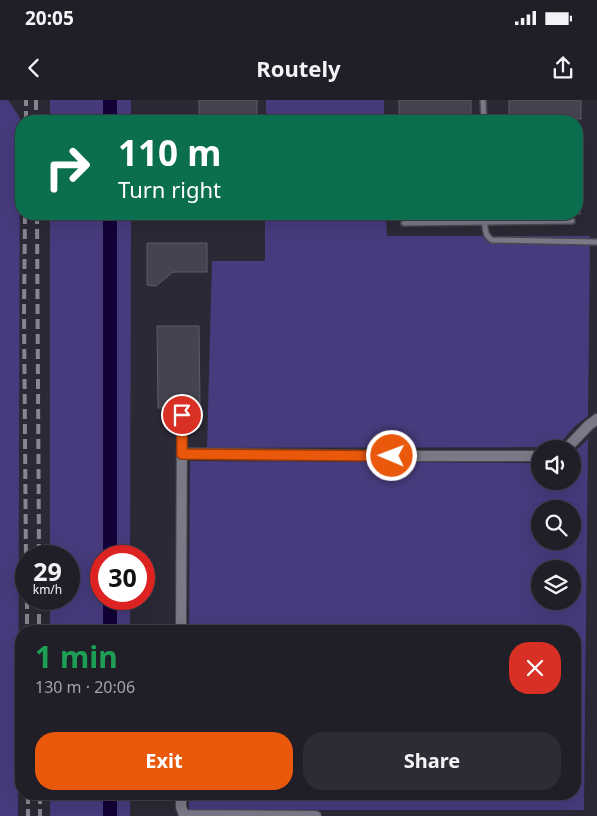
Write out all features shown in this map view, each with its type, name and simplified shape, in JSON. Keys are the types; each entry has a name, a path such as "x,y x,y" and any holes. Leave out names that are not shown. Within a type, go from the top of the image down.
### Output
{"street":[{"path":"181,625 182,415"},
{"path":"575,440 597,419"},
{"path":"182,454 531,456"},
{"path":"181,800 184,815 316,816"}],"lane":[{"path":"483,100 484,115"},
{"path":"404,223 572,221"},
{"path":"485,222 486,234 492,240 597,242"}],"shaded area":[{"path":"0,100 8,100 18,115 15,115 15,220 20,220 19,545 15,545 15,610 19,610 19,625 15,625 15,800 18,800 18,816 0,816"},
{"path":"50,100 131,100 131,115 50,115"},
{"path":"266,100 384,100 384,115 266,115"},
{"path":"50,220 131,220 130,545 90,545 90,610 130,610 130,625 50,625 50,610 80,610 80,545 50,545"},
{"path":"265,220 386,220 387,236 590,236 588,416 575,426 563,440 531,440 531,447 207,448 212,261 265,261"},
{"path":"588,439 584,810 189,810 189,800 581,800 581,625 189,625 190,461 531,463 531,490 581,490 581,446"},
{"path":"50,800 130,800 130,816 50,816"}],"building":[{"path":"199,100 257,100 257,115 199,115"},
{"path":"399,100 471,100 471,115 399,115"},
{"path":"509,100 581,100 581,115 509,115"},
{"path":"147,243 207,243 207,272 173,272 156,286 147,285"},
{"path":"157,326 199,326 200,408 158,408"}],"waterway":[{"path":"110,100 110,115"},
{"path":"110,220 110,545"},
{"path":"110,610 110,625"},
{"path":"110,800 110,816"}],"railway":[{"path":"26,100 26,115"},
{"path":"36,100 36,115"},
{"path":"25,220 26,545"},
{"path":"37,220 39,545"},
{"path":"27,610 27,625"},
{"path":"39,610 39,625"},
{"path":"28,800 28,816"},
{"path":"40,800 40,816"}],"route":[{"path":"182,415 182,454 392,456"}]}
